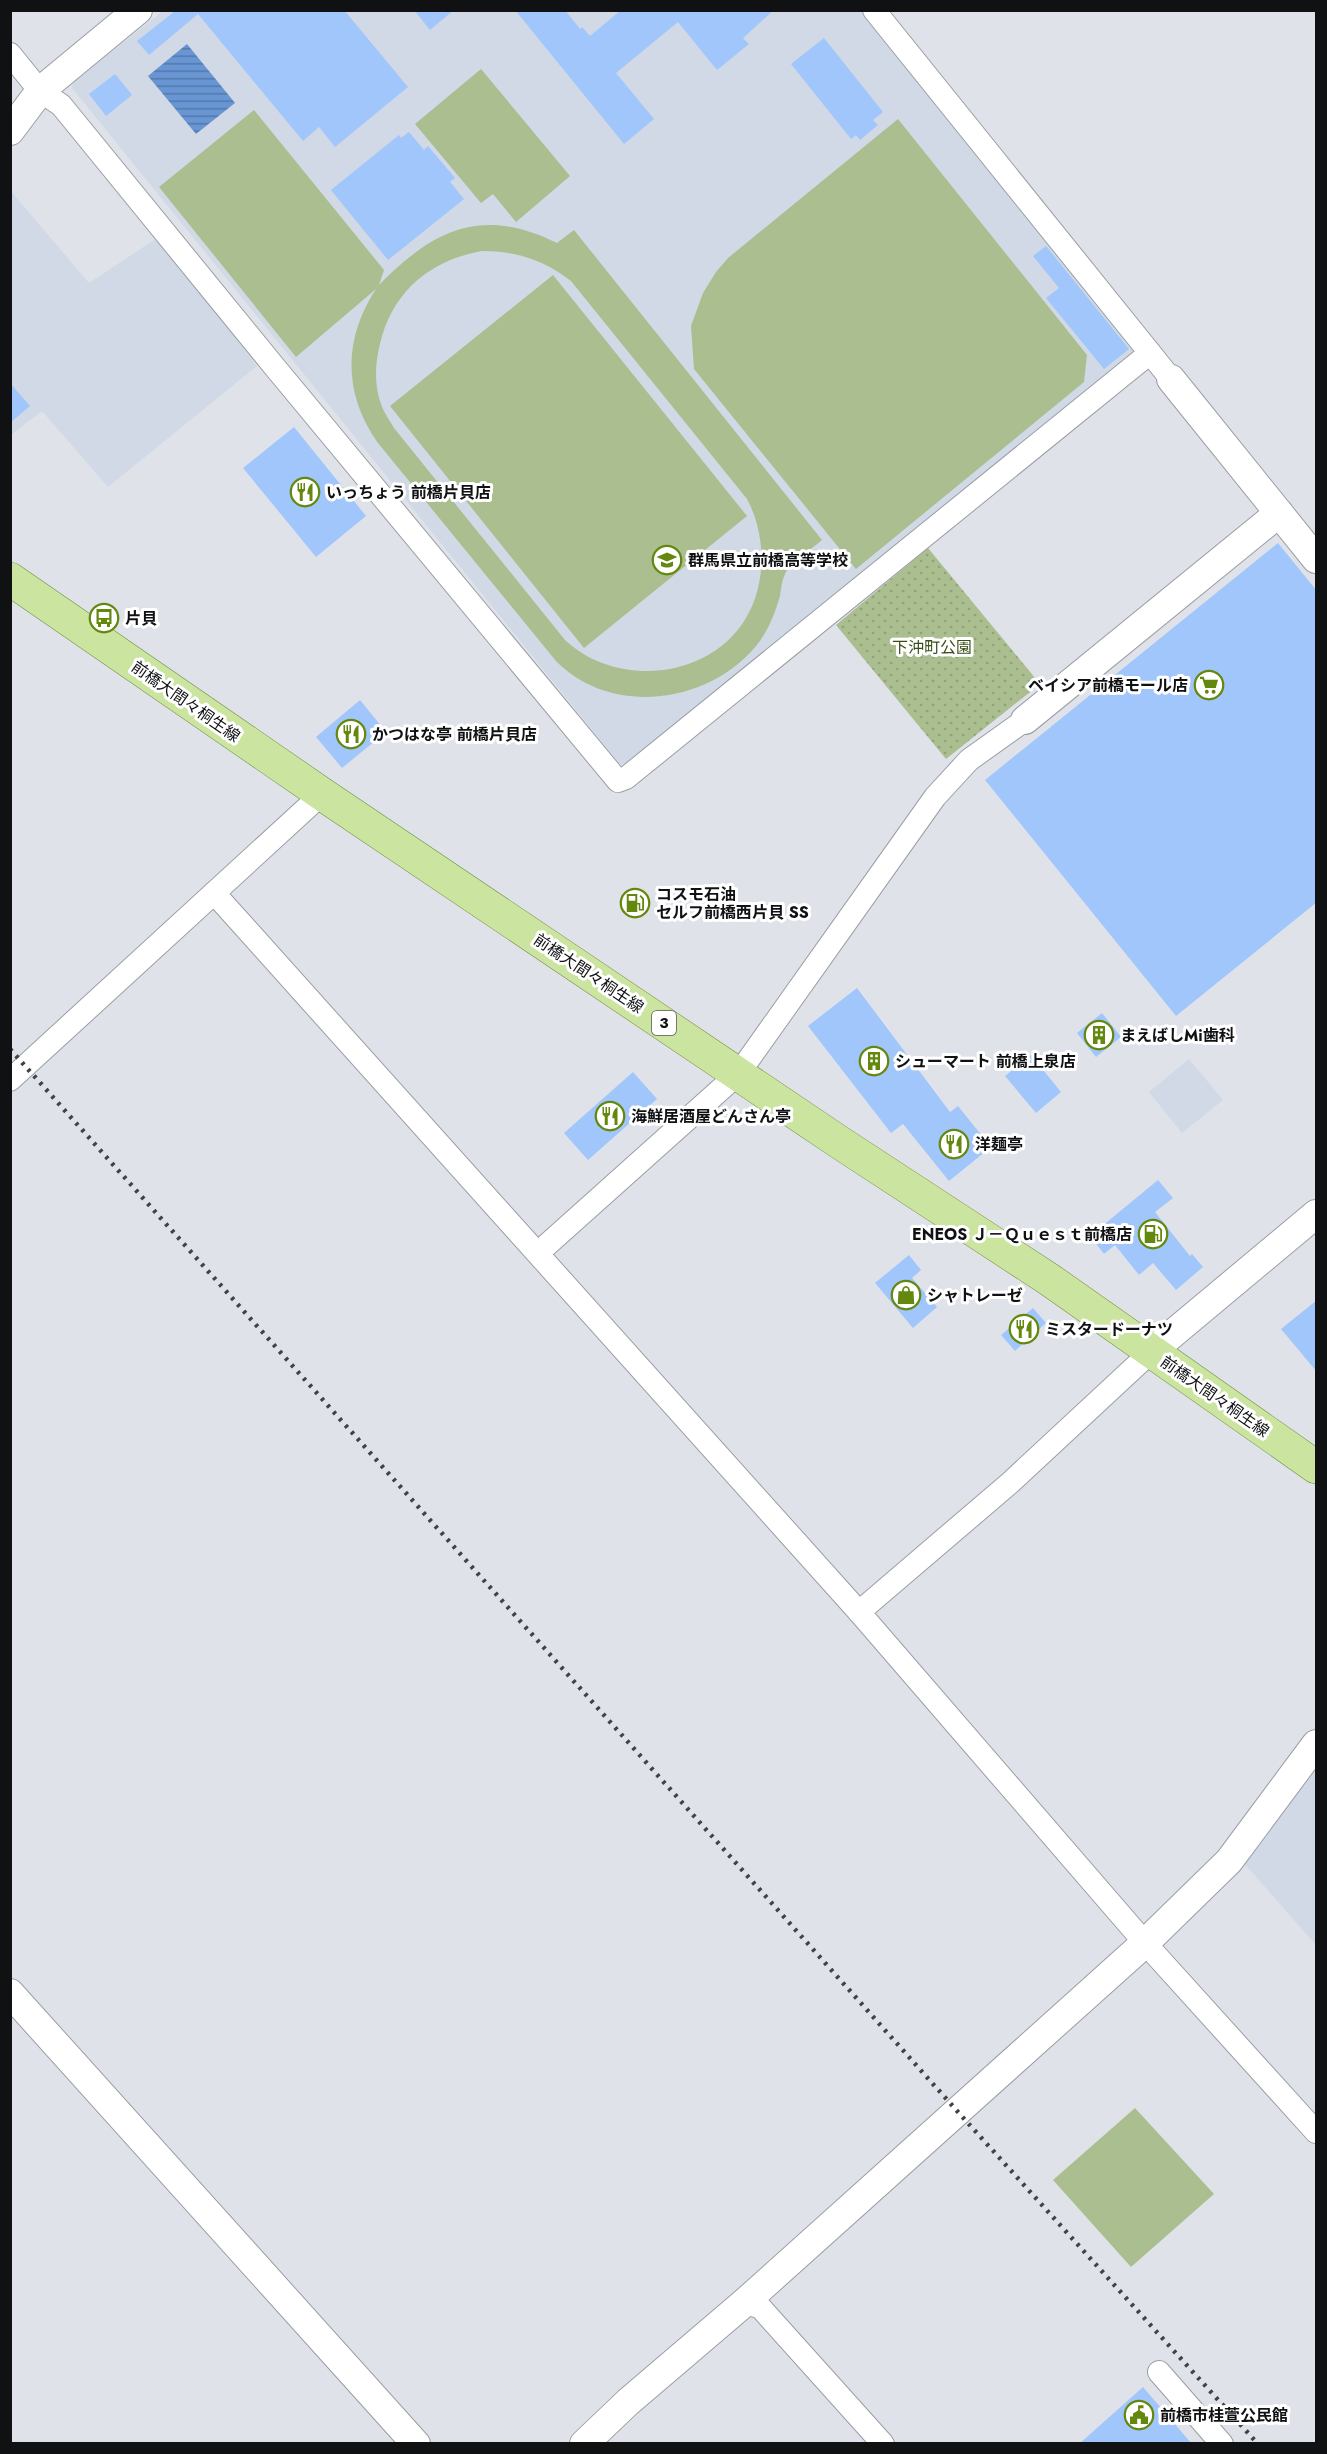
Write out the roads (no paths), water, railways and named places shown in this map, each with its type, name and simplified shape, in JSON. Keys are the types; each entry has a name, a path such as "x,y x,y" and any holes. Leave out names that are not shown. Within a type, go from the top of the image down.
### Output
{"main road":[{"name":"前橋大間々桐生線","path":"10,579 322,795 1050,1280 1317,1467"}],"street":[{"path":"10,131 40,91 138,10"},
{"path":"874,10 1317,559"},
{"path":"10,54 40,91 61,105 280,375 618,781 626,778 1150,353"},
{"path":"538,1252 738,1073 935,797 969,760 1024,720 1279,513"},
{"path":"10,1080 322,795"},
{"path":"214,893 859,1612 1145,1943 1317,2132"},
{"path":"859,1612 1011,1482 1152,1351 1317,1214"},
{"path":"584,2444 628,2402 744,2303 1145,1943 1229,1861 1317,1744"},
{"path":"10,1993 416,2444"},
{"path":"744,2303 760,2307 883,2444"},
{"path":"1159,2372 1222,2444"}],"water":[{"path":"187,44 235,103 196,134 148,76"}],"railway":[{"path":"10,1049 958,2112 1258,2444"}],"place":[{"name":"いっちょう 前橋片貝店","path":"305,492"},
{"name":"群馬県立前橋高等学校","path":"667,560"},
{"name":"片貝","path":"104,618"},
{"name":"ベイシア前橋モール店","path":"1209,685"},
{"name":"かつはな亭 前橋片貝店","path":"351,734"},
{"name":"コスモ石油 セルフ前橋西片貝 SS","path":"635,903"},
{"name":"まえばしMi歯科","path":"1099,1035"},
{"name":"シューマート 前橋上泉店","path":"874,1061"},
{"name":"海鮮居酒屋どんさん亭","path":"610,1116"},
{"name":"洋麺亭","path":"954,1144"},
{"name":"ENEOS Ｊ－Ｑｕｅｓｔ前橋店","path":"1153,1234"},
{"name":"シャトレーゼ","path":"906,1295"},
{"name":"ミスタードーナツ","path":"1024,1329"},
{"name":"前橋市桂萱公民館","path":"1139,2415"}],"park label":[{"name":"下沖町公園","path":"932,647"}]}
